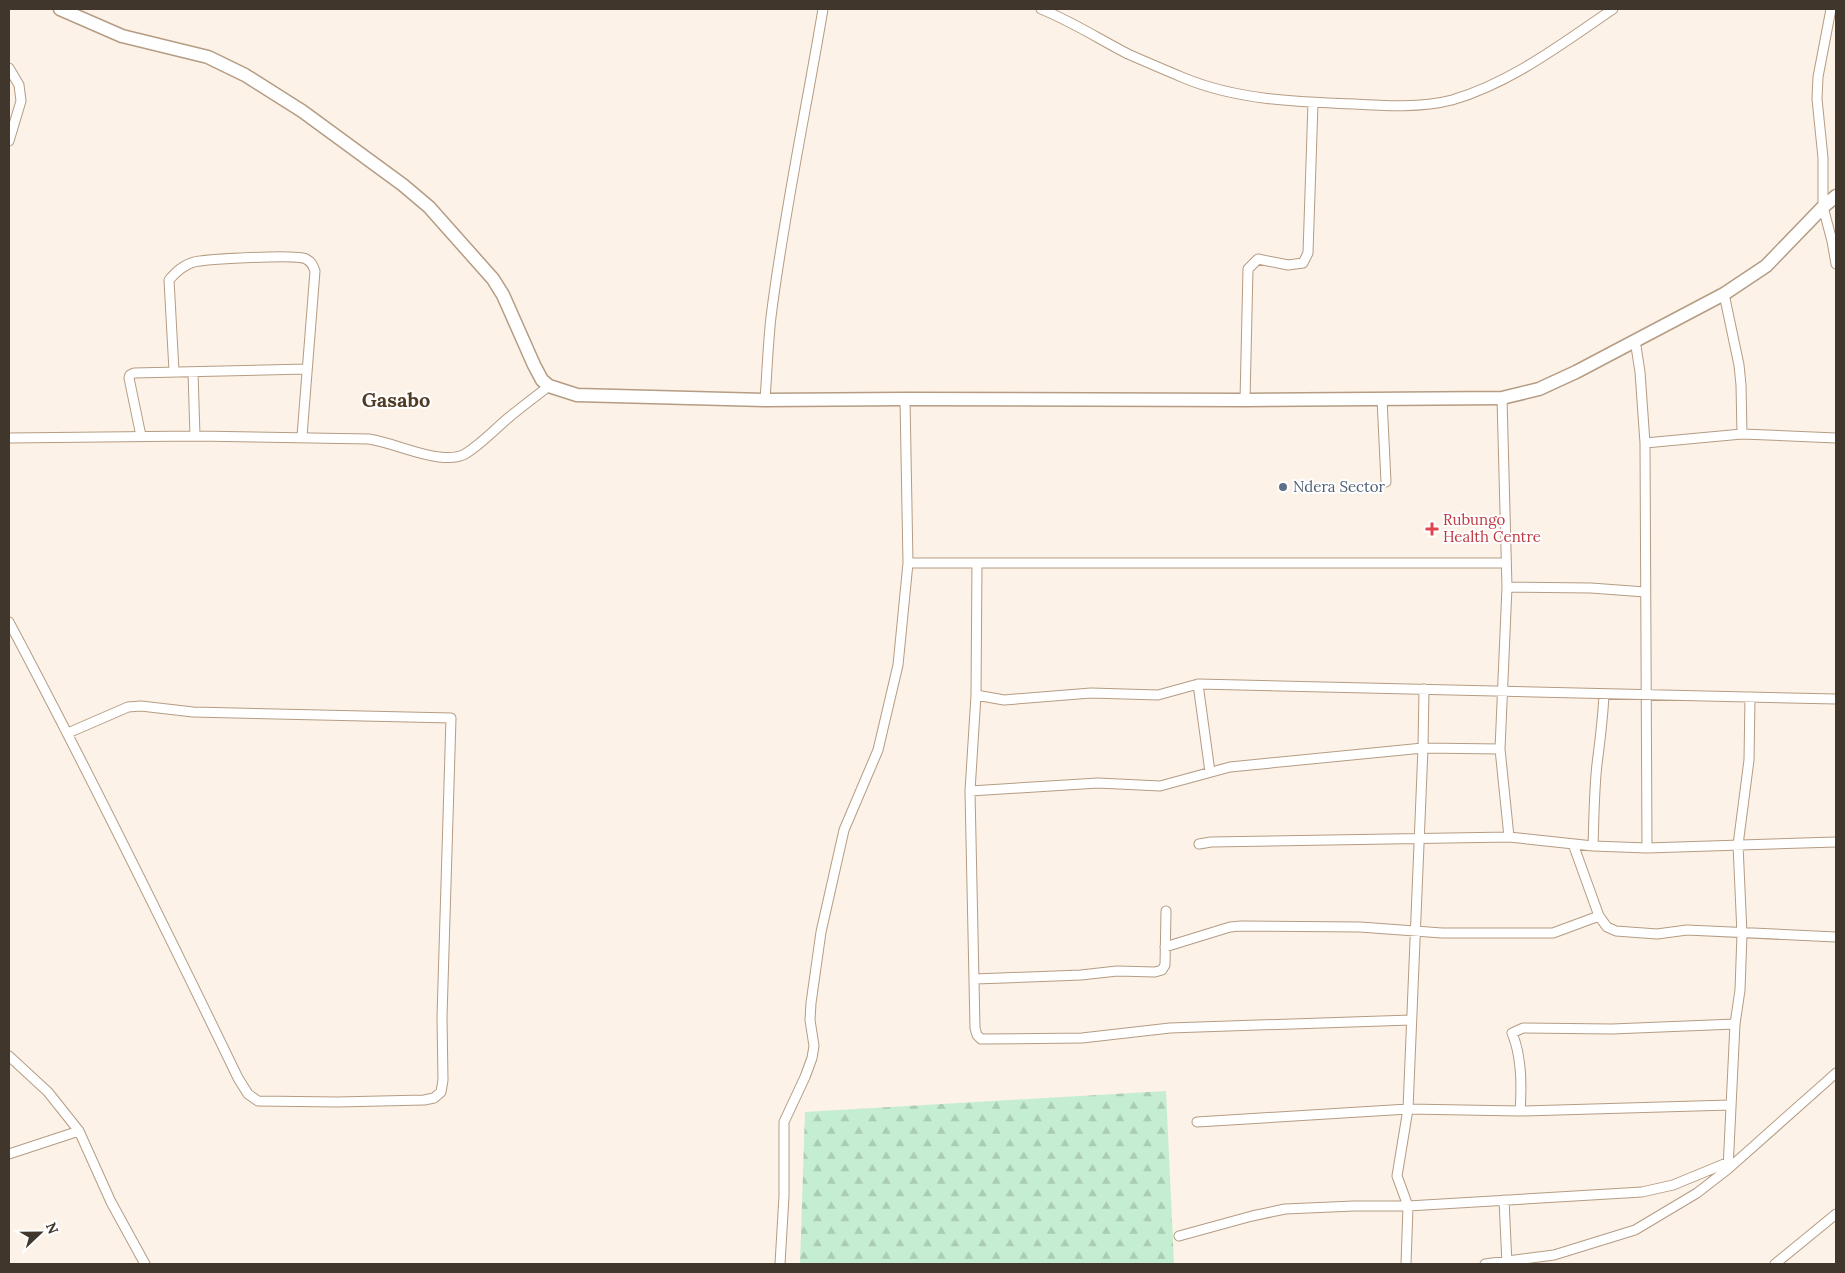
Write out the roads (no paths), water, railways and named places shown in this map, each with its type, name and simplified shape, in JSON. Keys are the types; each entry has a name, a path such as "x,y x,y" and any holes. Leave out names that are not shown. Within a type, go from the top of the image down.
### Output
{"main road":[{"path":"60,9 122,36 208,57 245,75 302,111 403,184 429,207 493,279 512,314 542,380 549,386 577,395 765,400 1502,398 1538,389 1576,372 1724,294 1766,266 1836,196"}],"street":[{"path":"765,400 772,314 797,150 811,82 822,9"},
{"path":"1041,9 1128,54 1194,82 1220,90 1251,96 1313,103 1398,106 1451,100 1501,79 1542,56 1613,9"},
{"path":"1831,9 1818,77 1817,92 1823,158 1823,207 1836,264"},
{"path":"9,68 19,85 21,101 9,141"},
{"path":"1245,400 1248,269 1258,259 1288,265 1303,263 1308,253 1313,103"},
{"path":"174,371 169,280 176,272 194,262 280,257 304,258 312,264 315,271 302,436"},
{"path":"1724,294 1742,385 1742,434"},
{"path":"1635,340 1640,372 1645,444 1647,848"},
{"path":"141,436 129,378 130,375 174,371 307,369"},
{"path":"193,372 195,436"},
{"path":"9,438 302,436 369,439 386,441 424,454 454,458 474,447 549,386"},
{"path":"1502,398 1507,587 1500,749 1509,837"},
{"path":"780,1264 784,1196 784,1122 812,1058 814,1046 810,1020 810,1003 821,932 844,830 878,750 898,665 908,563 905,399"},
{"path":"1382,399 1386,482"},
{"path":"1645,444 1742,434 1836,438"},
{"path":"908,563 1506,564"},
{"path":"977,563 976,695 970,791 975,1028 977,1035 981,1039 989,1040 1082,1038 1170,1028 1410,1020"},
{"path":"1507,587 1591,588 1645,592"},
{"path":"9,622 68,733 238,1078 248,1094 258,1100 337,1102 424,1100 434,1098 441,1092 443,1080 442,1016 451,718 193,712 141,706 128,707 68,733"},
{"path":"976,695 1004,700 1091,693 1158,695 1198,684 1836,699"},
{"path":"1198,684 1210,772"},
{"path":"1406,1264 1408,1206 1397,1176 1408,1109 1424,689"},
{"path":"1593,846 1594,800 1597,764 1602,740 1604,694"},
{"path":"1729,1165 1730,1105 1735,1024 1740,990 1742,934 1738,845 1749,760 1750,697"},
{"path":"970,791 1098,783 1160,786 1230,767 1423,748 1500,749"},
{"path":"1199,844 1221,842 1509,837 1593,846 1647,848 1836,842"},
{"path":"1573,844 1599,916 1607,926 1616,931 1657,934 1687,930 1836,937"},
{"path":"975,980 1081,975 1117,971 1155,972 1162,970 1165,965 1166,911"},
{"path":"1165,947 1230,927 1241,926 1360,927 1442,933 1553,933 1599,916"},
{"path":"1520,1111 1522,1090 1519,1059 1512,1033 1518,1029 1612,1029 1735,1024"},
{"path":"9,1056 48,1092 79,1131 110,1202 145,1264"},
{"path":"1485,1264 1507,1263 1554,1255 1635,1230 1697,1193 1836,1073"},
{"path":"1197,1122 1408,1109 1520,1111 1730,1105"},
{"path":"9,1154 79,1131"},
{"path":"1180,1236 1285,1209 1408,1206 1642,1192 1673,1185 1729,1165"},
{"path":"1504,1200 1507,1263"},
{"path":"1775,1264 1836,1214"}],"place":[{"name":"Ndera Sector","path":"1283,487"},
{"name":"Rubungo Health Centre","path":"1432,529"}],"district":[{"name":"Gasabo","path":"396,400"}]}
